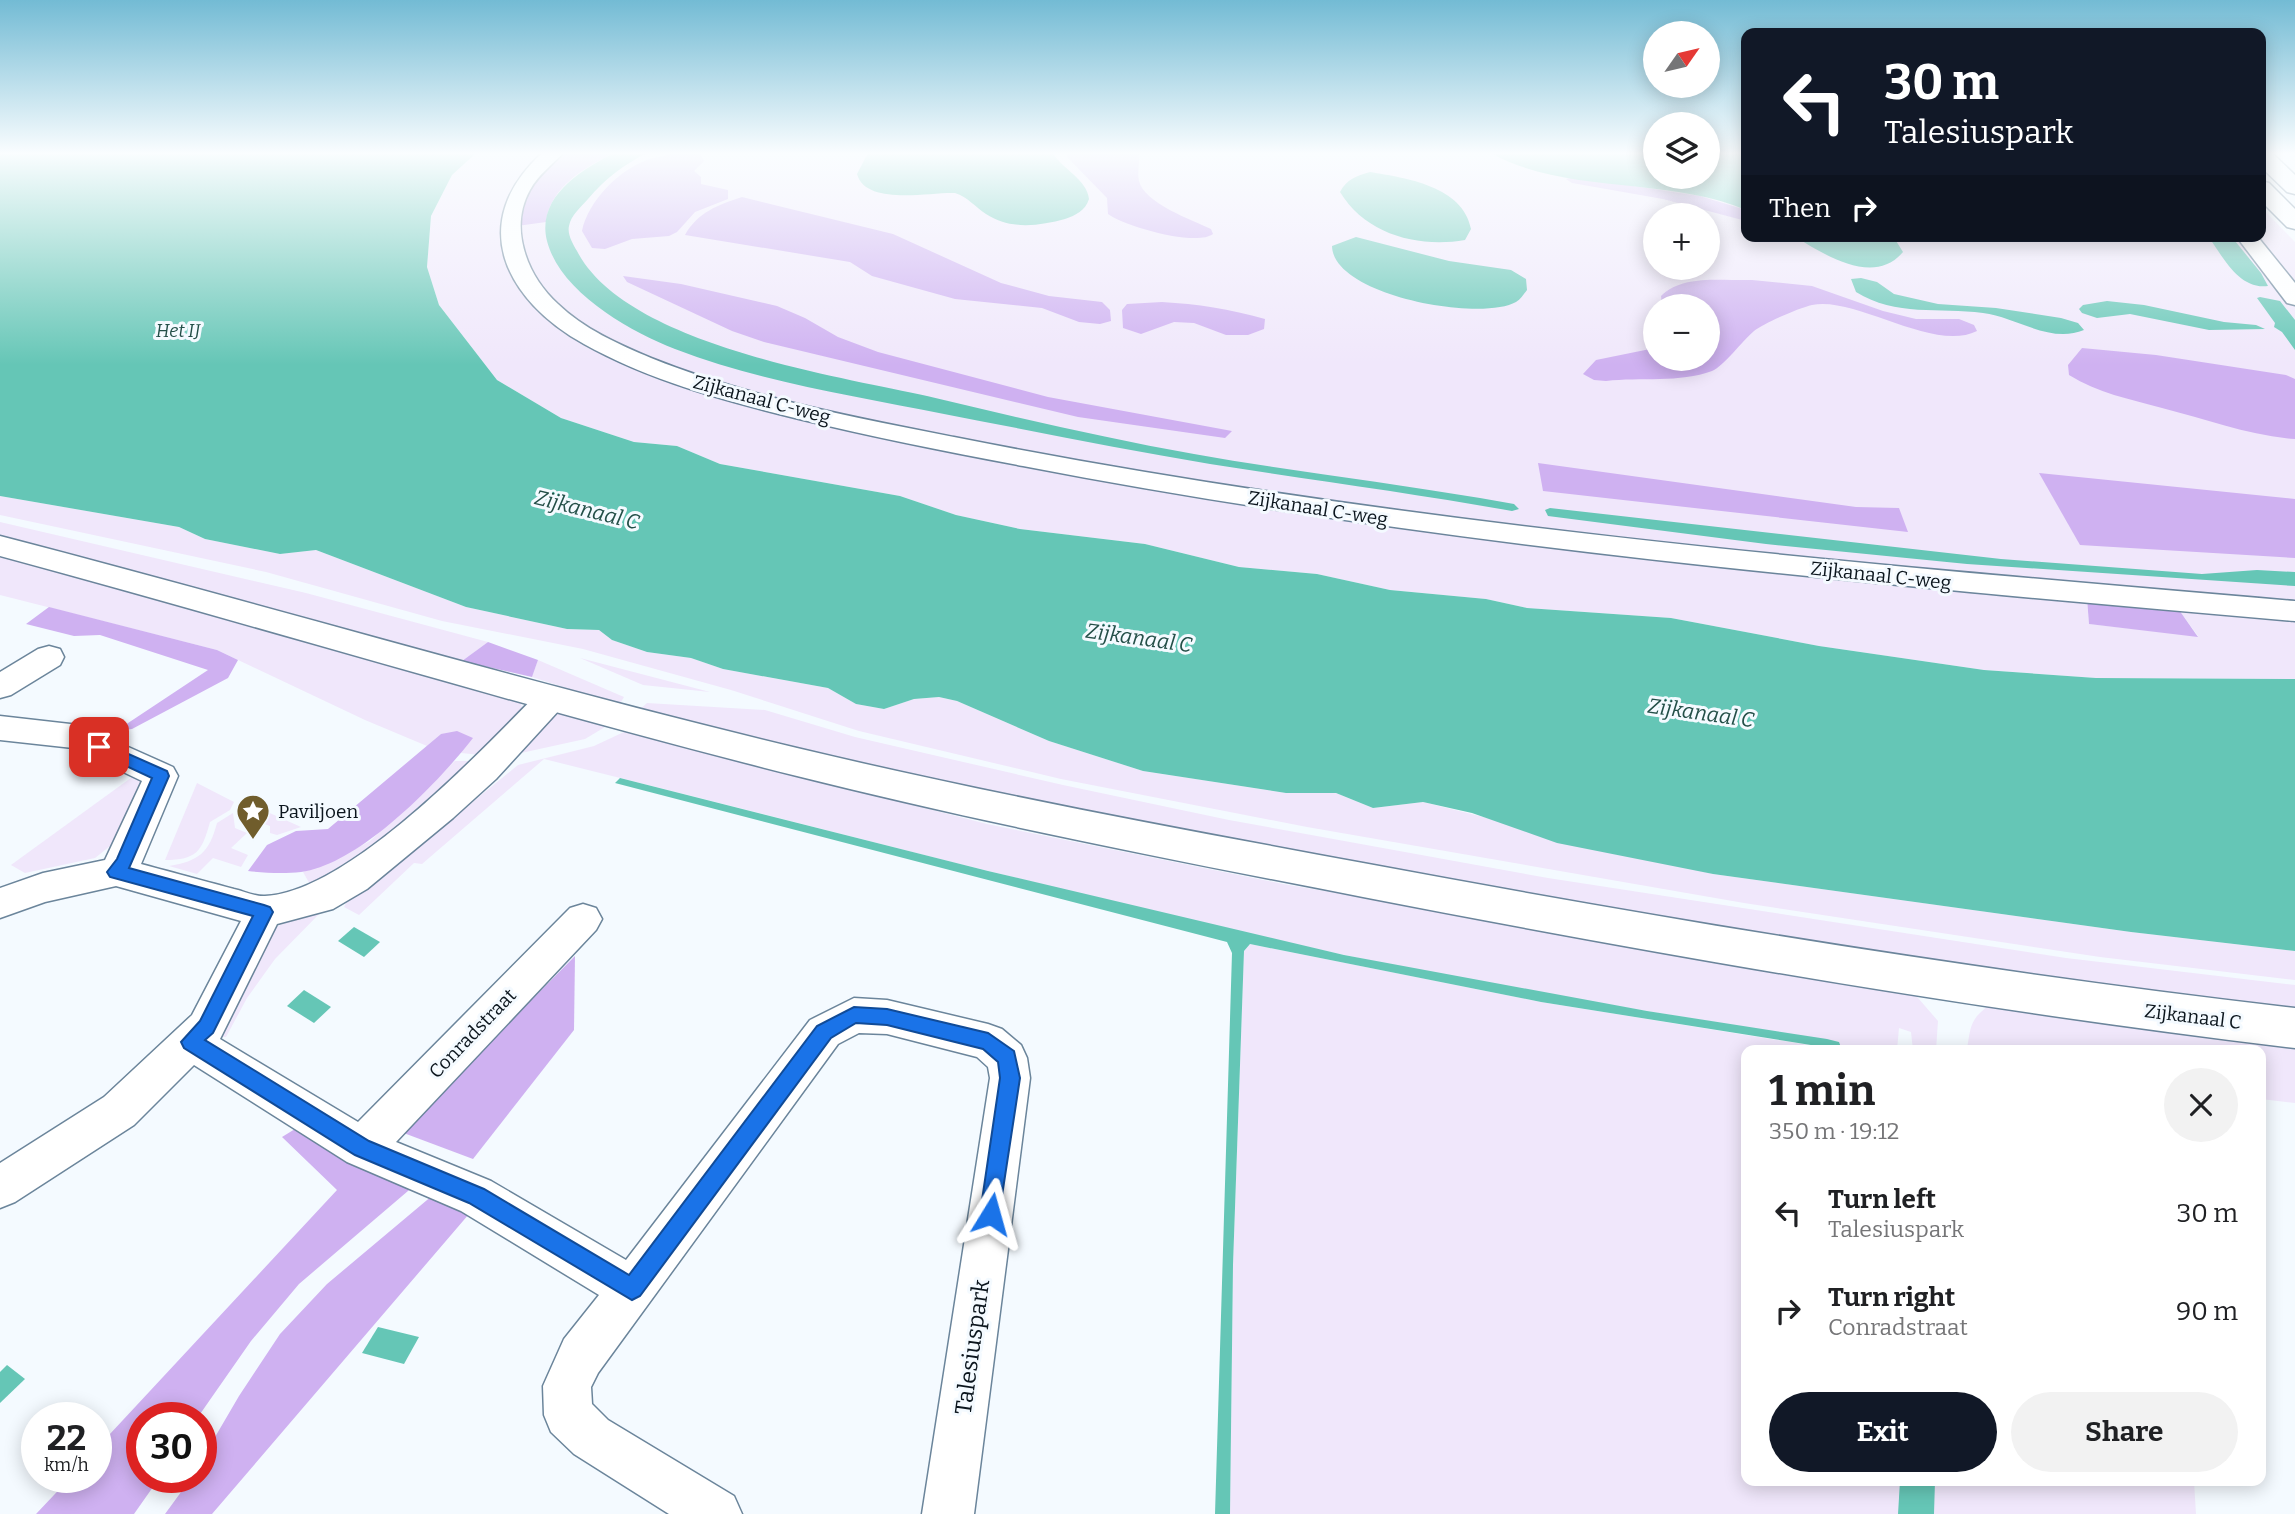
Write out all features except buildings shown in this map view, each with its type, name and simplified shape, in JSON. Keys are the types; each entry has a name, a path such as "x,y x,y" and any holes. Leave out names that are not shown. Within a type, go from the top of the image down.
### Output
{"main road":[{"name":"Zijkanaal C","path":"0,546 279,624 441,665 551,699 797,762 1033,816 1574,921 2077,1002 2295,1028"}],"street":[{"name":"Zijkanaal C-weg","path":"512,224 514,257 520,275 532,292 572,326 629,358 715,389 864,426 1057,465 1376,517 1858,573 2295,611"},
{"path":"2251,242 2295,298"},
{"path":"0,687 48,657"},
{"path":"0,903 43,888 116,872 264,912 320,898 354,879 441,809 484,769 551,699"},
{"path":"0,728 79,737 161,776 124,863 116,872"},
{"path":"0,1188 119,1111 206,1027 264,912"},
{"name":"Conradstraat","path":"362,1148 583,919"},
{"name":"Talesiuspark","path":"709,1512 591,1437 568,1415 567,1385 581,1356 824,1032 854,1015 887,1017 988,1042 1007,1058 1010,1078 948,1514"},
{"path":"191,1042 362,1148 476,1196 632,1289"}],"shaded area":[{"path":"430,224 515,224 528,294 685,383 1115,479 2087,598 2089,624 2198,636 2177,607 2295,617 2295,679 2096,678 1984,670 1819,646 1671,618 1527,608 1486,599 1390,590 1317,574 1239,567 1145,544 1020,529 956,515 900,496 720,464 677,446 634,442 561,418 497,380 439,305 427,267"},
{"path":"516,224 1643,224 1643,280 1720,280 1720,224 1741,224 1741,242 2242,242 2295,306 2295,607 1398,517 847,419 661,367 563,315 519,258 514,229"},
{"path":"584,224 685,224 669,236 632,239 605,249 592,248 582,231"},
{"path":"693,224 851,224 893,234 1001,283 1049,296 1102,302 1110,310 1111,321 1100,324 1079,322 1042,308 955,299 872,276 850,262 685,235"},
{"path":"1129,224 1199,224 1211,229 1213,234 1192,238 1177,237"},
{"path":"2266,224 2277,224 2295,242 2295,292 2253,242 2266,242"},
{"path":"623,276 681,284 777,306 838,337 878,352 1048,397 1232,431 1225,438 1078,417 764,342 732,331 627,282"},
{"path":"1720,280 1812,286 1883,311 1916,319 1959,319 1974,325 1977,331 1959,336 1939,335 1851,308 1830,304 1812,305 1759,328 1720,365 1720,294 1664,294 1680,284"},
{"path":"1162,302 1252,315 1265,319 1264,329 1248,335 1226,335 1194,323 1174,322 1141,334 1123,328 1122,310 1127,304"},
{"path":"2082,348 2156,355 2286,375 2295,379 2295,439 2228,426 2102,391 2069,375 2068,365"},
{"path":"1643,350 1643,371 1712,371 1687,377 1594,380 1583,374 1596,360"},
{"path":"1538,463 1856,507 1899,508 1908,532 1543,491"},
{"path":"2039,473 2295,499 2295,558 2080,545"},
{"path":"0,496 179,527 205,539 280,554 316,550 466,607 567,629 599,630 612,640 647,652 691,658 723,669 828,688 856,704 884,709 914,699 939,697 957,701 1049,741 1143,771 1286,793 1336,793 1373,808 1423,802 1713,874 2131,932 2295,951 2295,980 2100,957 1744,903 1307,827 1061,779 859,731 731,690 583,649 442,621 266,572 0,515"},
{"path":"0,522 306,593 488,642 462,661 0,538"},
{"path":"0,555 521,698 522,713 481,755 461,753 472,738 441,734 427,746 365,720 217,650 0,595"},
{"path":"2087,598 2177,607 2198,637 2089,624"},
{"path":"49,607 217,650 238,660 228,678 132,729 116,731 208,670 100,635 74,636 26,624"},
{"path":"488,642 538,660 532,677 462,661"},
{"path":"580,658 710,692 643,685"},
{"path":"538,660 624,697 619,705 532,677"},
{"path":"647,703 765,710 855,737 1063,785 1229,820 1548,878 2066,958 2295,985 2295,1017 2029,983 1172,833 637,712"},
{"path":"570,711 610,724 585,739 512,755 554,714"},
{"path":"457,731 473,738 419,798 372,838 324,866 301,872 248,871 267,845 296,831 328,829 441,734"},
{"path":"626,731 987,824 1283,884 1912,991 1938,1021 1936,1045 1912,1045 1911,1032 1899,1028 1897,1045 1821,1045 1839,1042 1527,991 1402,967 1240,932 1041,884 544,759 422,864 414,863 359,915 344,907 349,897 377,880 518,765 594,746"},
{"path":"455,761 475,761 365,855 311,886 303,872 337,859 370,841"},
{"path":"139,772 144,780 110,846 95,858 25,873 11,865"},
{"path":"197,783 234,802 230,810 210,822 201,847 196,852 184,858 165,860"},
{"path":"247,803 301,827 277,835 270,833 270,826 259,822 246,825 240,809"},
{"path":"233,813 235,828 247,833 231,848 248,855 241,867 213,858 197,874 169,866 201,854 210,842 217,823"},
{"path":"325,908 275,959 247,998 226,1037 217,1037 275,927"},
{"path":"1250,944 1541,1002 1809,1045 1741,1045 1741,1486 2194,1486 2196,1514 1230,1514 1233,1265 1244,951"},
{"path":"575,956 574,1030 473,1159 401,1132"},
{"path":"1995,1001 2295,1041 2295,1103 2266,1100 2266,1045 1968,1045 1974,1021"},
{"path":"295,1129 415,1185 299,1284 251,1341 208,1402 140,1402 337,1190 282,1137"},
{"path":"433,1195 469,1214 212,1514 165,1514 180,1493 217,1493 217,1434 280,1334 327,1284"},
{"path":"126,1417 126,1493 149,1493 134,1514 36,1514 56,1493 112,1493 112,1432"}],"water":[{"name":"Het IJ","path":"0,224 430,224 427,267 439,305 497,380 561,418 634,442 677,446 720,464 900,496 956,515 1020,529 1145,544 1239,567 1317,574 1390,590 1486,599 1527,608 1671,618 1819,646 1984,670 2096,678 2295,679 2295,951 2131,932 1713,874 1557,843 1472,813 1423,802 1373,808 1336,793 1286,793 1143,771 1049,741 957,701 939,697 914,699 884,709 856,704 828,688 723,669 691,658 647,652 612,640 599,630 567,629 466,607 316,550 280,554 205,539 179,527 0,496"},
{"path":"570,224 571,239 577,251 602,283 639,310 684,332 734,350 839,378 1160,448 1480,498 1514,504 1519,509 1512,511 1210,464 808,387 741,371 675,349 637,332 599,307 581,293 554,260 545,225"},
{"path":"1372,224 1469,224 1471,229 1465,240 1430,242 1412,240"},
{"path":"1356,237 1449,261 1511,270 1526,279 1527,290 1516,302 1473,309 1411,300 1381,291 1356,279 1339,264 1332,246"},
{"path":"1804,242 1897,242 1903,252 1891,262 1878,267 1863,267 1848,264"},
{"path":"2212,242 2236,242 2268,286 2248,283 2226,262"},
{"path":"1861,278 1877,282 1894,294 1938,304 1996,308 2061,318 2078,323 2084,330 2059,334 1995,315 1967,311 1918,310 1887,305 1856,292 1851,279"},
{"path":"2257,298 2280,301 2295,320 2295,350 2282,332 2274,327 2275,323"},
{"path":"2107,301 2144,305 2224,322 2256,325 2265,329 2209,330 2130,314 2097,318 2082,313 2079,309 2083,305"},
{"path":"1550,508 2001,559 2202,574 2257,570 2295,572 2295,586 1967,564 1766,544 1548,516 1545,510"},
{"path":"620,778 988,871 1344,955 1647,1011 1827,1039 1839,1042 1840,1045 1811,1045 1541,1002 1250,944 1244,951 1233,1265 1230,1514 1215,1514 1232,953 1227,942 615,783"},
{"path":"354,927 380,942 364,957 338,941"},
{"path":"304,990 331,1007 314,1023 287,1006"},
{"path":"378,1327 419,1337 404,1364 362,1353"},
{"path":"7,1365 25,1379 0,1403 0,1372"},
{"path":"1900,1486 1935,1486 1934,1514 1898,1514"}],"place":[{"name":"Paviljoen","path":"253,841"}],"route":[{"path":"99,747 161,776 124,863 116,872 264,912 206,1027 191,1042 362,1148 476,1196 632,1289 824,1032 854,1015 887,1017 988,1042 1007,1058 1010,1078 991,1214"}]}
